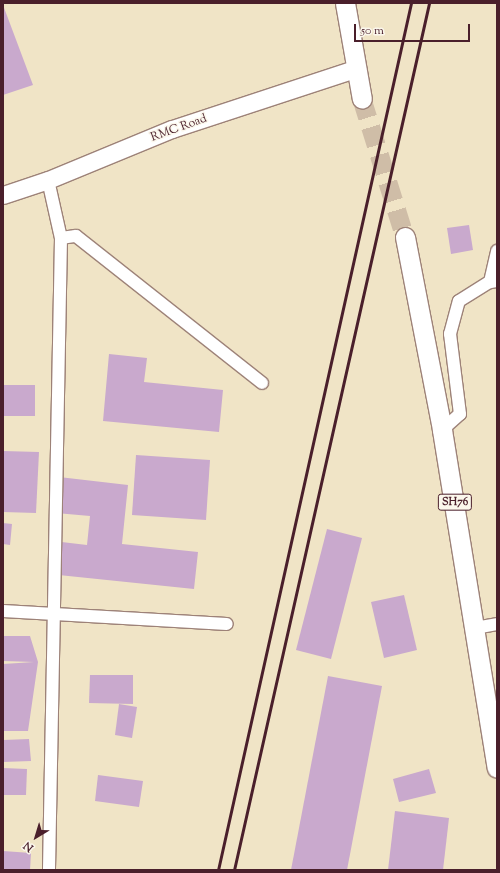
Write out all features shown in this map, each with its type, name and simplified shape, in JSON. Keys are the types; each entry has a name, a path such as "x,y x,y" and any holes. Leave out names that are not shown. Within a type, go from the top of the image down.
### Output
{"main road":[{"path":"345,3 362,100"},
{"name":"SH76","path":"405,237 442,430 497,768"}],"street":[{"name":"RMC Road","path":"3,195 48,180 172,129 357,68"},
{"path":"48,180 61,238 48,870"},
{"path":"61,238 76,236 262,383"},
{"path":"442,430 460,414 450,334 459,301 494,282 497,251"},
{"path":"3,611 228,624"},
{"path":"475,628 497,624"}],"building":[{"path":"3,5 33,85 3,95"},
{"path":"469,225 473,250 451,254 447,228"},
{"path":"109,354 147,358 144,382 223,390 219,432 103,421"},
{"path":"3,385 35,385 35,416 3,416"},
{"path":"3,451 39,452 36,513 3,512"},
{"path":"136,455 210,460 206,520 132,515"},
{"path":"59,477 128,485 122,544 198,552 194,589 49,574 53,541 87,545 90,516 56,513"},
{"path":"3,523 12,524 10,545 3,544"},
{"path":"327,529 362,538 331,659 296,650"},
{"path":"404,595 417,650 384,658 371,602"},
{"path":"3,636 30,636 38,662 28,731 3,731 3,664 34,662 3,661"},
{"path":"90,675 133,675 133,704 89,703"},
{"path":"328,676 382,686 347,870 291,870"},
{"path":"119,704 137,707 132,738 115,735"},
{"path":"29,739 31,761 3,762 3,740"},
{"path":"3,768 27,769 26,795 3,795"},
{"path":"429,769 436,793 399,802 393,779"},
{"path":"98,775 143,781 139,807 95,801"},
{"path":"395,811 449,818 443,870 388,870"},
{"path":"3,851 31,853 30,870 3,870"}],"tunnel":[{"path":"362,99 405,237"}],"railway":[{"path":"218,870 411,3"},
{"path":"234,870 429,3"}]}
